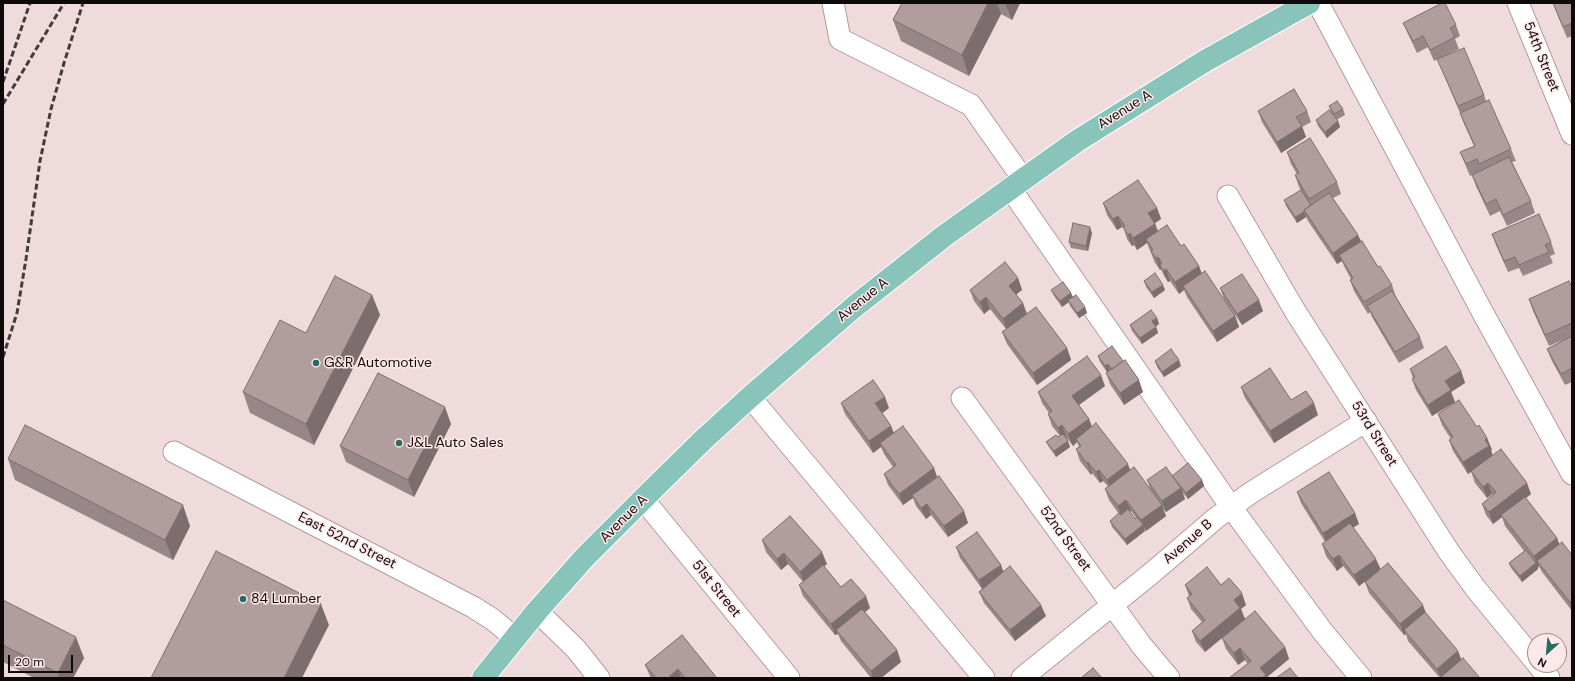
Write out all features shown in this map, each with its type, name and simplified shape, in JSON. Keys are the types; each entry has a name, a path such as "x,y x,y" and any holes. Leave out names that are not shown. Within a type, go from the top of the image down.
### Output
{"main road":[{"name":"Avenue A","path":"483,678 514,638 585,557 643,499 703,440 750,397 854,307 944,236 1077,141 1167,84 1299,6"}],"street":[{"path":"833,3 840,39 971,105 1017,183 1231,506 1323,632 1361,678"},
{"path":"1318,3 1484,315 1572,474"},
{"name":"54th Street","path":"1518,3 1567,110 1572,134"},
{"name":"53rd Street","path":"1228,196 1295,311 1449,552 1476,589 1527,651"},
{"path":"750,397 984,678"},
{"name":"52nd Street","path":"962,398 1113,604 1142,646 1169,678"},
{"name":"Avenue B","path":"1022,678 1231,506 1366,421"},
{"name":"East 52nd Street","path":"174,452 473,607 492,619 514,638"},
{"name":"51st Street","path":"643,499 789,678"},
{"path":"537,611 576,649 600,678"}],"building":[{"path":"902,3 988,3 962,55 893,20"},
{"path":"1442,3 1445,3 1456,25 1450,28 1455,37 1430,50 1423,36 1413,41 1403,23"},
{"path":"1553,3 1572,3 1572,23 1563,27"},
{"path":"1464,48 1484,95 1458,106 1437,59"},
{"path":"1294,89 1307,111 1296,117 1302,126 1277,142 1258,111"},
{"path":"1489,100 1511,149 1479,164 1477,159 1466,164 1460,152 1475,146 1460,113"},
{"path":"1337,101 1343,109 1334,114 1329,106"},
{"path":"1329,110 1338,121 1325,132 1316,120"},
{"path":"1310,138 1337,182 1309,199 1295,175 1299,173 1287,152"},
{"path":"1509,157 1531,201 1503,215 1496,199 1486,204 1472,175"},
{"path":"1138,180 1157,208 1148,213 1155,224 1133,238 1130,233 1128,235 1123,227 1125,226 1118,216 1113,219 1103,203"},
{"path":"1301,190 1311,205 1304,210 1304,212 1295,217 1284,200"},
{"path":"1329,193 1358,235 1333,253 1304,210"},
{"path":"1539,214 1551,242 1545,245 1549,252 1519,265 1515,257 1504,261 1492,234"},
{"path":"1073,223 1090,227 1086,246 1069,242"},
{"path":"1167,225 1181,246 1184,244 1199,266 1175,282 1166,269 1163,271 1160,265 1162,263 1151,251 1153,250 1146,239"},
{"path":"1362,241 1378,267 1380,266 1392,285 1364,302 1350,280 1353,278 1339,255"},
{"path":"1005,262 1018,278 1009,286 1023,303 1003,319 986,297 980,302 970,290"},
{"path":"1205,271 1235,316 1213,331 1183,286"},
{"path":"1155,273 1163,285 1152,292 1144,281"},
{"path":"1242,274 1259,300 1237,314 1220,288"},
{"name":"G&R Automotive","path":"335,276 372,295 306,424 243,392 280,320 306,333"},
{"path":"1569,281 1572,287 1572,323 1545,335 1529,299"},
{"path":"1063,282 1071,293 1060,301 1051,290"},
{"path":"1392,291 1420,337 1395,352 1367,306"},
{"path":"1076,295 1085,307 1077,313 1068,300"},
{"path":"1036,307 1067,348 1033,373 1002,332"},
{"path":"1151,310 1157,318 1152,321 1156,327 1140,338 1130,325"},
{"path":"1572,336 1572,368 1561,374 1547,349"},
{"path":"1112,346 1123,361 1112,369 1108,364 1105,366 1098,356"},
{"path":"1446,346 1461,371 1445,381 1451,390 1428,405 1412,379 1415,377 1410,369"},
{"path":"1171,349 1179,360 1162,372 1155,361"},
{"path":"1087,356 1101,375 1072,396 1089,419 1068,434 1062,425 1058,428 1048,414 1052,411 1038,392"},
{"path":"1125,360 1139,380 1120,393 1106,373"},
{"path":"1270,368 1291,400 1306,391 1314,403 1270,431 1241,387"},
{"name":"J&L Auto Sales","path":"378,373 445,407 408,480 340,446"},
{"path":"873,380 885,397 875,403 891,426 869,441 841,403"},
{"path":"1459,400 1477,427 1479,425 1487,438 1485,440 1489,446 1463,462 1449,440 1453,437 1438,414"},
{"path":"1096,423 1128,464 1107,480 1099,470 1096,472 1088,462 1087,463 1076,449 1081,446 1076,439"},
{"path":"25,425 183,505 165,540 8,459"},
{"path":"903,426 934,468 899,494 884,474 896,465 880,443"},
{"path":"1063,434 1068,441 1054,451 1046,442 1056,435 1058,437"},
{"path":"1501,449 1527,483 1489,512 1482,504 1496,492 1488,483 1483,487 1471,471"},
{"path":"1188,463 1202,480 1186,493 1172,476"},
{"path":"1134,467 1162,505 1141,520 1126,500 1118,506 1105,489"},
{"path":"1166,467 1181,488 1162,501 1147,480"},
{"path":"1329,472 1355,513 1323,533 1297,492"},
{"path":"939,476 964,511 944,526 927,504 921,508 912,495"},
{"path":"1525,497 1557,538 1534,556 1501,515"},
{"path":"1128,509 1135,519 1137,517 1143,525 1125,539 1110,521 1119,513 1121,515"},
{"path":"790,516 822,552 800,572 784,553 777,559 762,540"},
{"path":"1350,523 1376,559 1354,575 1339,555 1333,559 1322,544"},
{"path":"977,532 1001,565 979,580 956,547"},
{"path":"1562,542 1572,555 1572,600 1570,602 1537,561"},
{"path":"1526,550 1536,563 1520,576 1509,563"},
{"name":"84 Lumber","path":"216,551 321,604 284,678 151,678"},
{"path":"1388,563 1423,605 1400,624 1365,582"},
{"path":"823,565 841,587 851,579 866,596 831,624 799,585"},
{"path":"1010,566 1041,605 1010,630 979,592"},
{"path":"1207,567 1221,585 1229,578 1242,593 1234,600 1240,608 1200,641 1192,631 1205,620 1187,598 1192,594 1185,585"},
{"path":"3,600 76,637 58,673 3,645"},
{"path":"862,609 897,650 871,671 836,630"},
{"path":"1255,611 1285,647 1260,668 1266,675 1262,678 1229,678 1251,661 1240,648 1234,653 1222,638"},
{"path":"1425,612 1458,651 1437,669 1404,630"},
{"path":"682,635 716,677 715,678 685,678 678,669 668,678 656,678 645,665"},
{"path":"1463,658 1480,678 1441,678 1441,677"},
{"path":"1093,668 1102,678 1081,678"},
{"path":"1290,668 1298,678 1276,678"}],"railway":[{"path":"3,82 30,3"},
{"path":"3,104 64,3"},
{"path":"3,357 17,313 40,161 51,109 83,3"}],"place":[{"name":"G&R Automotive","path":"316,363"},
{"name":"J&L Auto Sales","path":"399,443"},
{"name":"84 Lumber","path":"243,599"}]}
